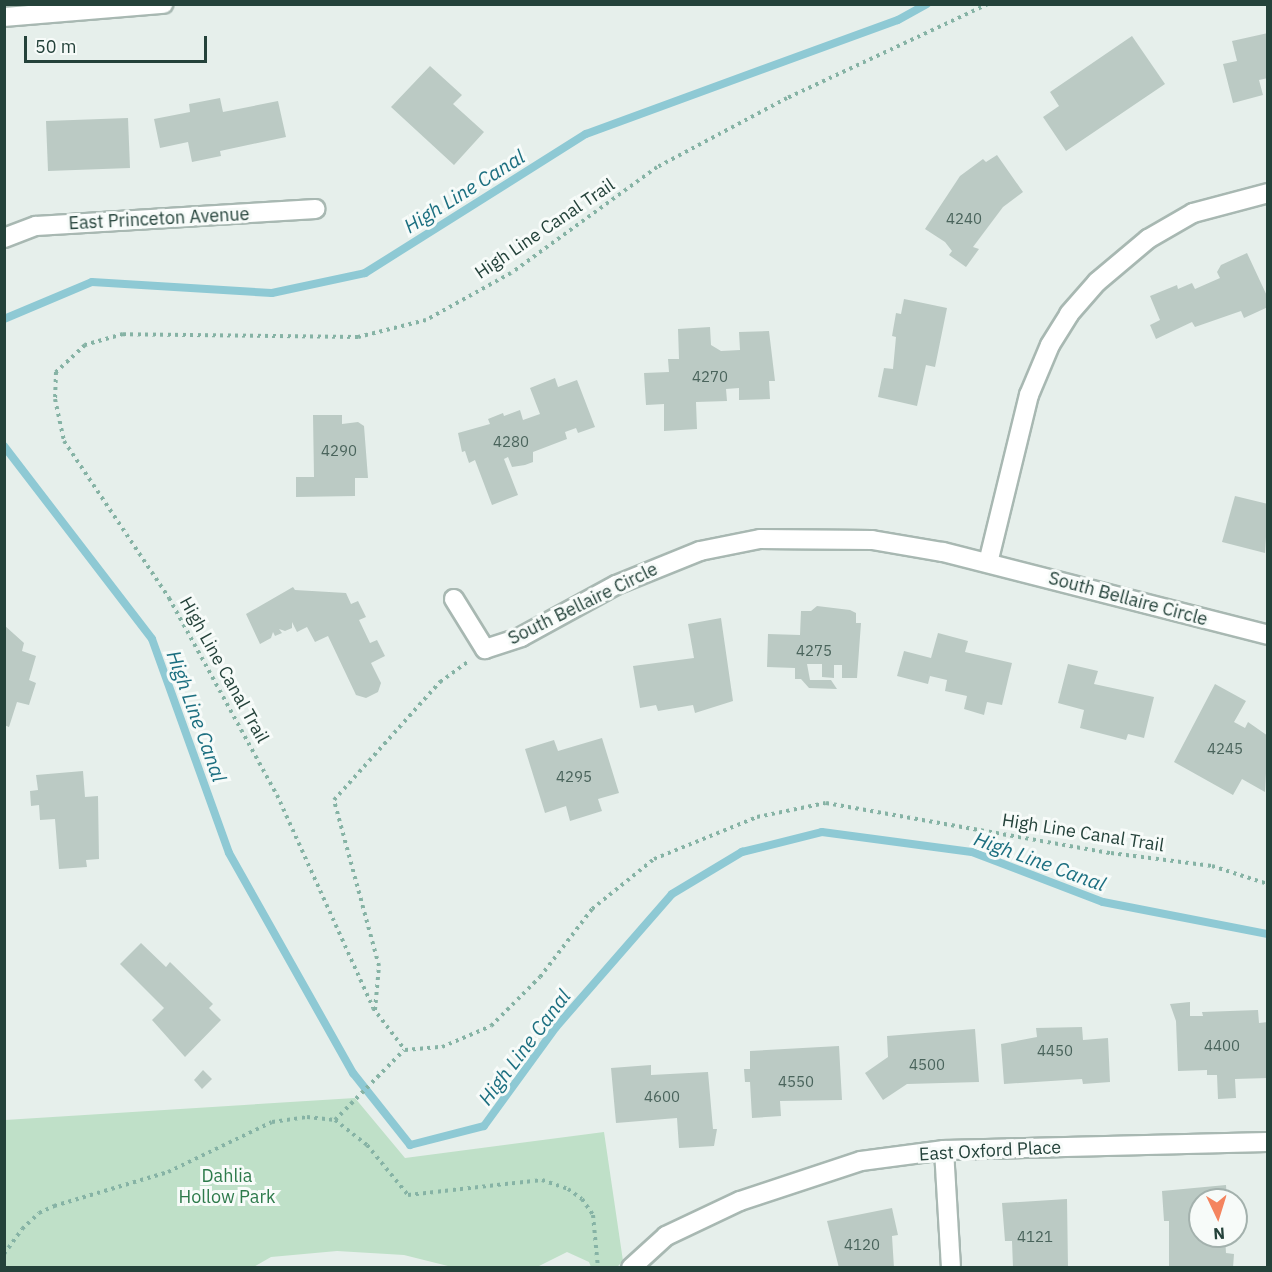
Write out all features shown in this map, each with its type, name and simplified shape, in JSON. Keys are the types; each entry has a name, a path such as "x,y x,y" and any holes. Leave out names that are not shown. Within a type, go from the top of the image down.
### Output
{"street":[{"path":"4,17 163,4"},
{"path":"988,563 1029,395 1050,345 1070,314 1097,282 1148,239 1193,213 1268,193"},
{"name":"East Princeton Avenue","path":"4,238 36,226 315,209"},
{"name":"South Bellaire Circle","path":"454,599 485,649 521,637 616,585 689,555 760,539 872,540 988,563 1268,635"},
{"name":"East Oxford Place","path":"631,1268 666,1236 740,1201 861,1161 944,1150 1268,1142"},
{"path":"944,1150 951,1268"}],"path":[{"name":"High Line Canal Trail","path":"988,4 786,98 657,167 511,273 426,320 358,337 123,334 85,345 56,372 55,399 64,441 168,598 277,795 375,1011 405,1049 442,1047 491,1026 540,977 592,909 654,859 756,817 826,803 1111,853 1212,866 1268,884"},
{"path":"375,1011 379,966 334,800 440,682 485,649"},
{"path":"336,1120 363,1095 405,1049"},
{"path":"4,1254 39,1213 62,1202 168,1172 272,1122 308,1117 336,1120 367,1145 408,1195 542,1180 568,1189 582,1199 593,1215 598,1268"}],"green space":[{"name":"Dahlia Hollow Park","path":"355,1098 405,1158 604,1132 623,1261 617,1267 591,1267 589,1262 567,1252 537,1267 456,1268 404,1255 337,1251 271,1257 252,1268 5,1267 5,1120"}],"building":[{"path":"1268,33 1268,78 1259,80 1263,95 1233,103 1223,64 1237,61 1232,41"},
{"path":"1132,36 1165,84 1066,151 1043,117 1059,106 1050,92"},
{"path":"430,66 462,95 453,104 484,132 454,165 391,107"},
{"path":"220,98 223,112 278,101 286,137 220,151 221,156 192,162 188,142 160,148 154,119 190,112 189,104"},
{"path":"128,118 130,168 48,171 46,121"},
{"path":"997,155 1023,192 1003,207 973,247 979,249 966,267 949,255 952,251 945,242 925,229 960,176 983,159 986,162"},
{"path":"1247,253 1268,298 1268,307 1244,318 1241,311 1195,327 1192,322 1156,339 1150,325 1160,320 1150,296 1177,285 1178,289 1192,283 1195,289 1220,278 1217,272 1221,265"},
{"path":"904,299 947,308 935,367 926,365 917,406 878,397 884,368 893,369 896,337 892,336 896,313 901,314"},
{"path":"710,327 711,345 721,351 740,350 739,332 769,331 775,381 769,381 770,399 739,400 739,388 726,389 727,401 696,402 697,429 664,431 664,404 646,405 644,373 669,372 668,359 679,359 678,329"},
{"path":"555,378 558,387 577,380 595,427 578,433 576,428 565,432 567,439 533,452 533,462 525,465 512,467 508,457 504,459 518,495 492,505 475,460 469,463 465,451 462,452 458,433 490,424 488,419 503,413 504,416 520,410 523,420 540,414 530,388"},
{"path":"313,415 342,415 342,424 358,422 364,426 368,478 355,478 355,496 296,497 296,477 314,477"},
{"path":"1235,496 1268,504 1265,553 1222,542"},
{"path":"293,587 295,590 346,593 351,604 358,601 366,617 359,620 370,643 377,640 385,656 371,663 381,683 378,692 366,698 356,695 328,636 315,642 307,627 297,632 292,622 292,628 285,631 279,629 282,633 275,636 273,632 271,638 260,644 246,614"},
{"path":"817,606 850,610 856,613 856,623 861,623 857,678 842,678 842,665 834,665 834,678 822,677 822,664 807,664 810,680 831,680 837,689 809,688 801,679 795,679 795,668 767,667 768,634 800,635 801,611 811,611"},
{"path":"721,618 733,701 695,713 693,705 658,711 656,705 640,708 633,666 694,658 688,624"},
{"path":"4,625 24,643 22,651 36,656 29,680 36,683 29,705 17,702 9,727 4,725"},
{"path":"938,633 968,641 965,652 1012,663 1002,705 987,702 984,715 964,709 967,696 945,691 947,680 930,676 928,684 897,676 904,651 931,658"},
{"path":"1068,664 1098,671 1094,684 1154,697 1144,738 1128,734 1126,740 1080,728 1084,710 1058,703"},
{"path":"1215,684 1246,701 1234,722 1245,728 1248,722 1268,736 1265,792 1242,779 1233,795 1174,762"},
{"path":"602,738 619,793 598,799 602,811 570,821 566,806 545,813 525,749 554,740 558,751"},
{"path":"83,771 85,797 98,796 99,859 86,860 87,867 59,869 55,819 40,820 39,805 31,806 30,791 38,790 36,775"},
{"path":"141,943 166,967 170,962 213,1004 209,1008 221,1020 185,1057 152,1020 164,1008 120,964"},
{"path":"1190,1002 1190,1016 1203,1016 1202,1012 1258,1010 1259,1023 1268,1022 1268,1078 1235,1079 1236,1098 1218,1099 1217,1075 1207,1075 1207,1070 1178,1071 1176,1021 1170,1004"},
{"path":"1082,1027 1083,1040 1108,1038 1110,1082 1083,1084 1082,1079 1004,1084 1001,1044 1037,1037 1036,1028"},
{"path":"975,1029 979,1082 907,1084 883,1100 865,1073 888,1057 887,1036"},
{"path":"839,1046 842,1100 780,1101 781,1116 752,1118 750,1082 745,1082 744,1069 750,1069 750,1051"},
{"path":"651,1065 651,1075 708,1072 713,1129 717,1129 714,1146 679,1148 677,1118 616,1123 611,1068"},
{"path":"203,1070 212,1079 202,1089 194,1080"},
{"path":"1226,1185 1226,1188 1194,1188"},
{"path":"1188,1189 1188,1248 1226,1248 1226,1253 1234,1254 1233,1268 1169,1268 1169,1221 1164,1221 1162,1191"},
{"path":"1067,1199 1068,1268 1013,1268 1012,1241 1005,1241 1002,1203"},
{"path":"892,1208 898,1235 892,1236 894,1268 839,1268 827,1221"}],"waterway":[{"name":"High Line Canal","path":"4,319 92,282 272,293 365,273 586,134 898,20 927,4"},
{"name":"High Line Canal","path":"4,446 152,639 229,853 353,1073 410,1145 484,1126 556,1027 672,894 742,852 822,832 972,852 1103,902 1268,934"}]}
